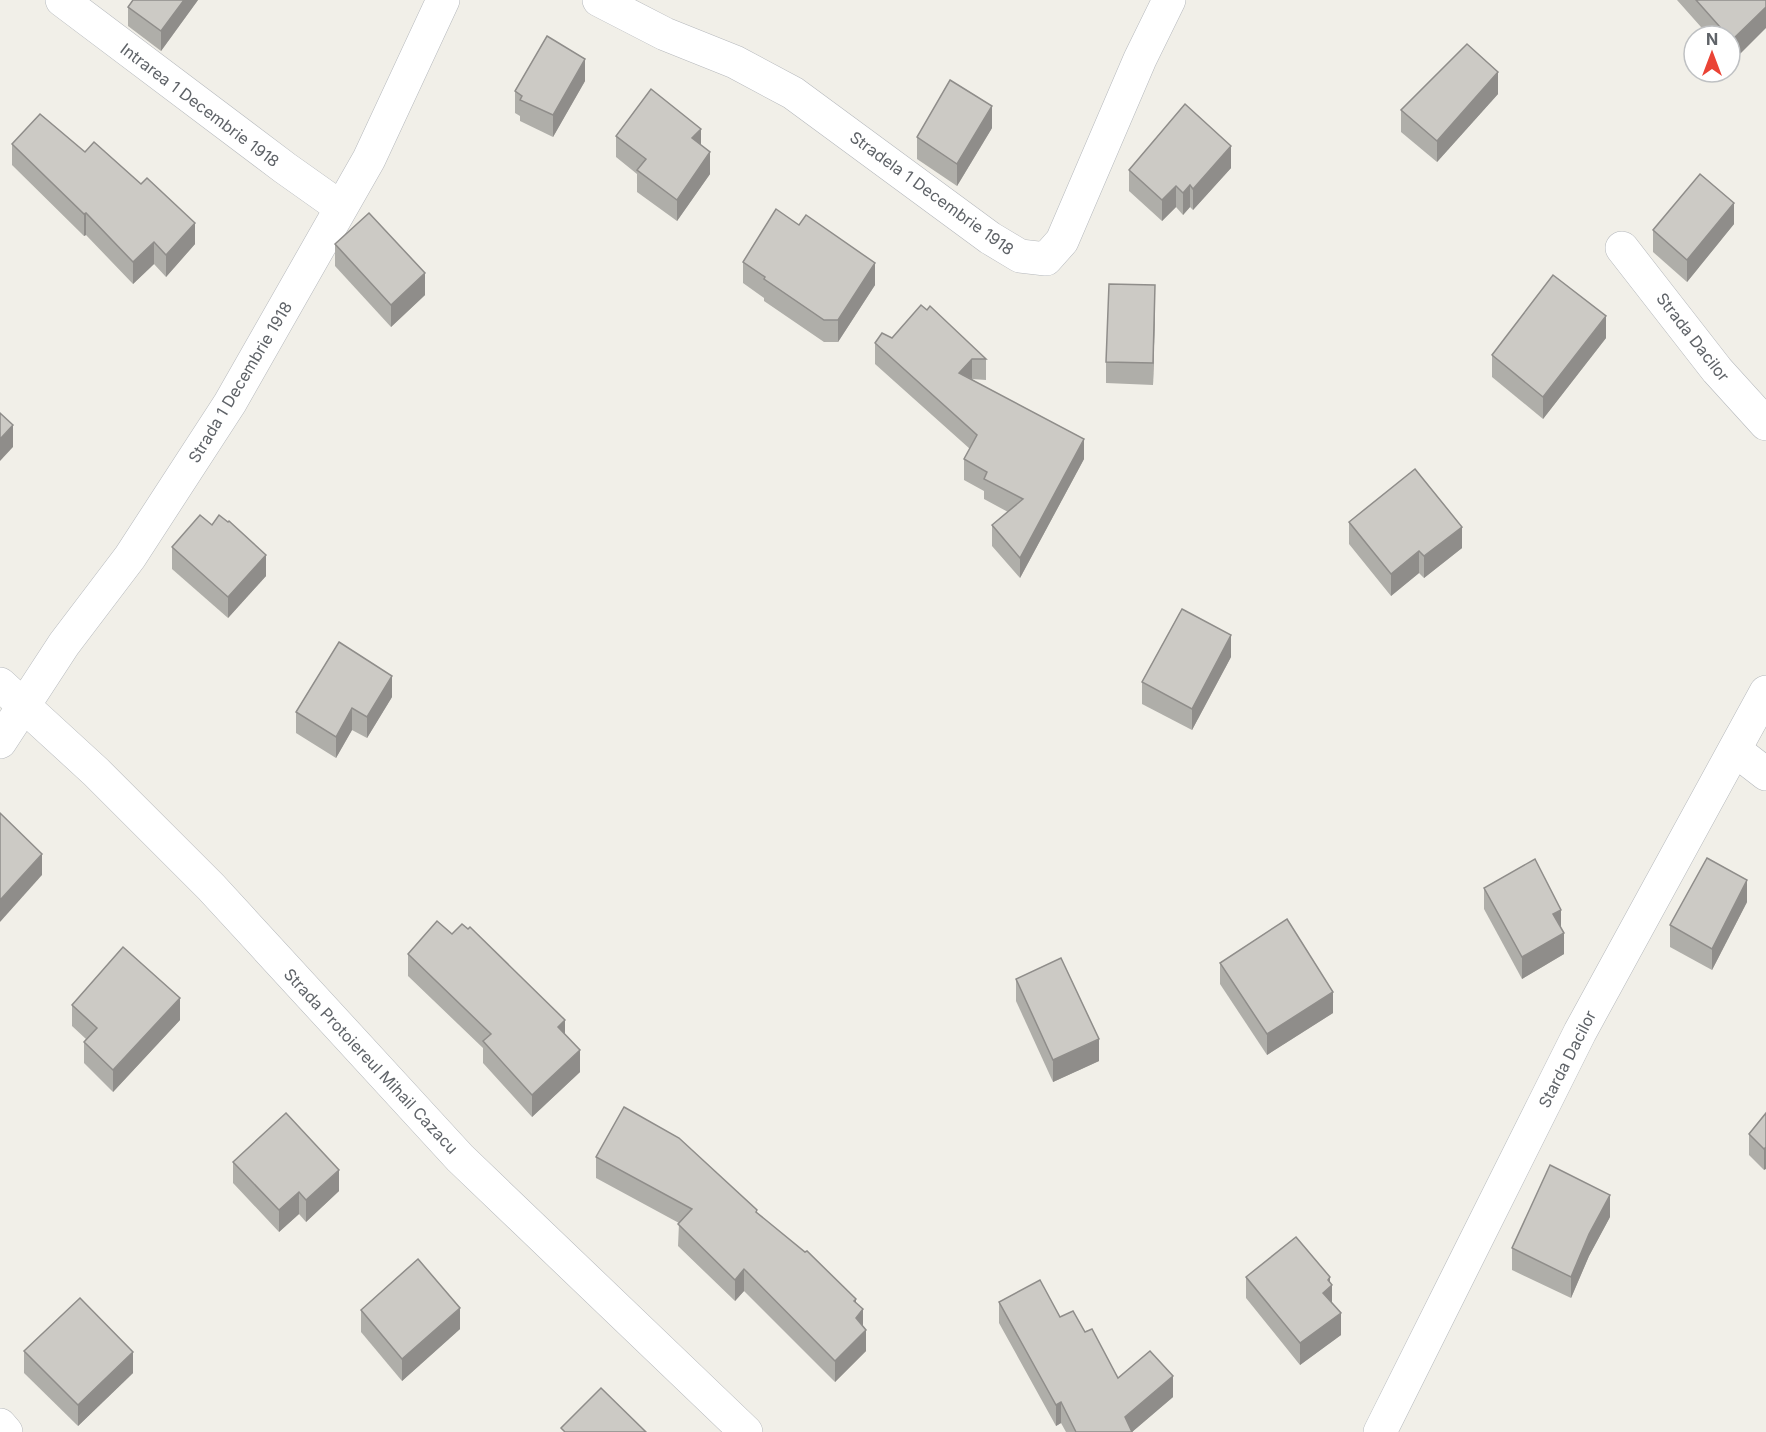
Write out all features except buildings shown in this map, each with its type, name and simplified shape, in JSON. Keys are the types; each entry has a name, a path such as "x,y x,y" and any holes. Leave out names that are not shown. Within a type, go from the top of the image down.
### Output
{"street":[{"name":"Intrarea 1 Decembrie 1918","path":"62,0 340,207"},
{"name":"Strada 1 Decembrie 1918","path":"0,742 64,644 130,556 230,403 369,159 443,0"},
{"name":"Stradela 1 Decembrie 1918","path":"599,0 665,34 735,62 794,93 990,238 1020,256 1046,259 1062,241 1140,59 1169,0"},
{"name":"Strada Dacilor","path":"1622,248 1717,370 1766,424"},
{"name":"Strada Protoiereul Mihail Cazacu","path":"0,684 96,772 211,887 460,1158 746,1432"},
{"name":"Starda Dacilor","path":"1380,1432 1580,1032 1766,692"},
{"path":"1735,750 1766,774"},
{"path":"0,1425 6,1432"}]}
